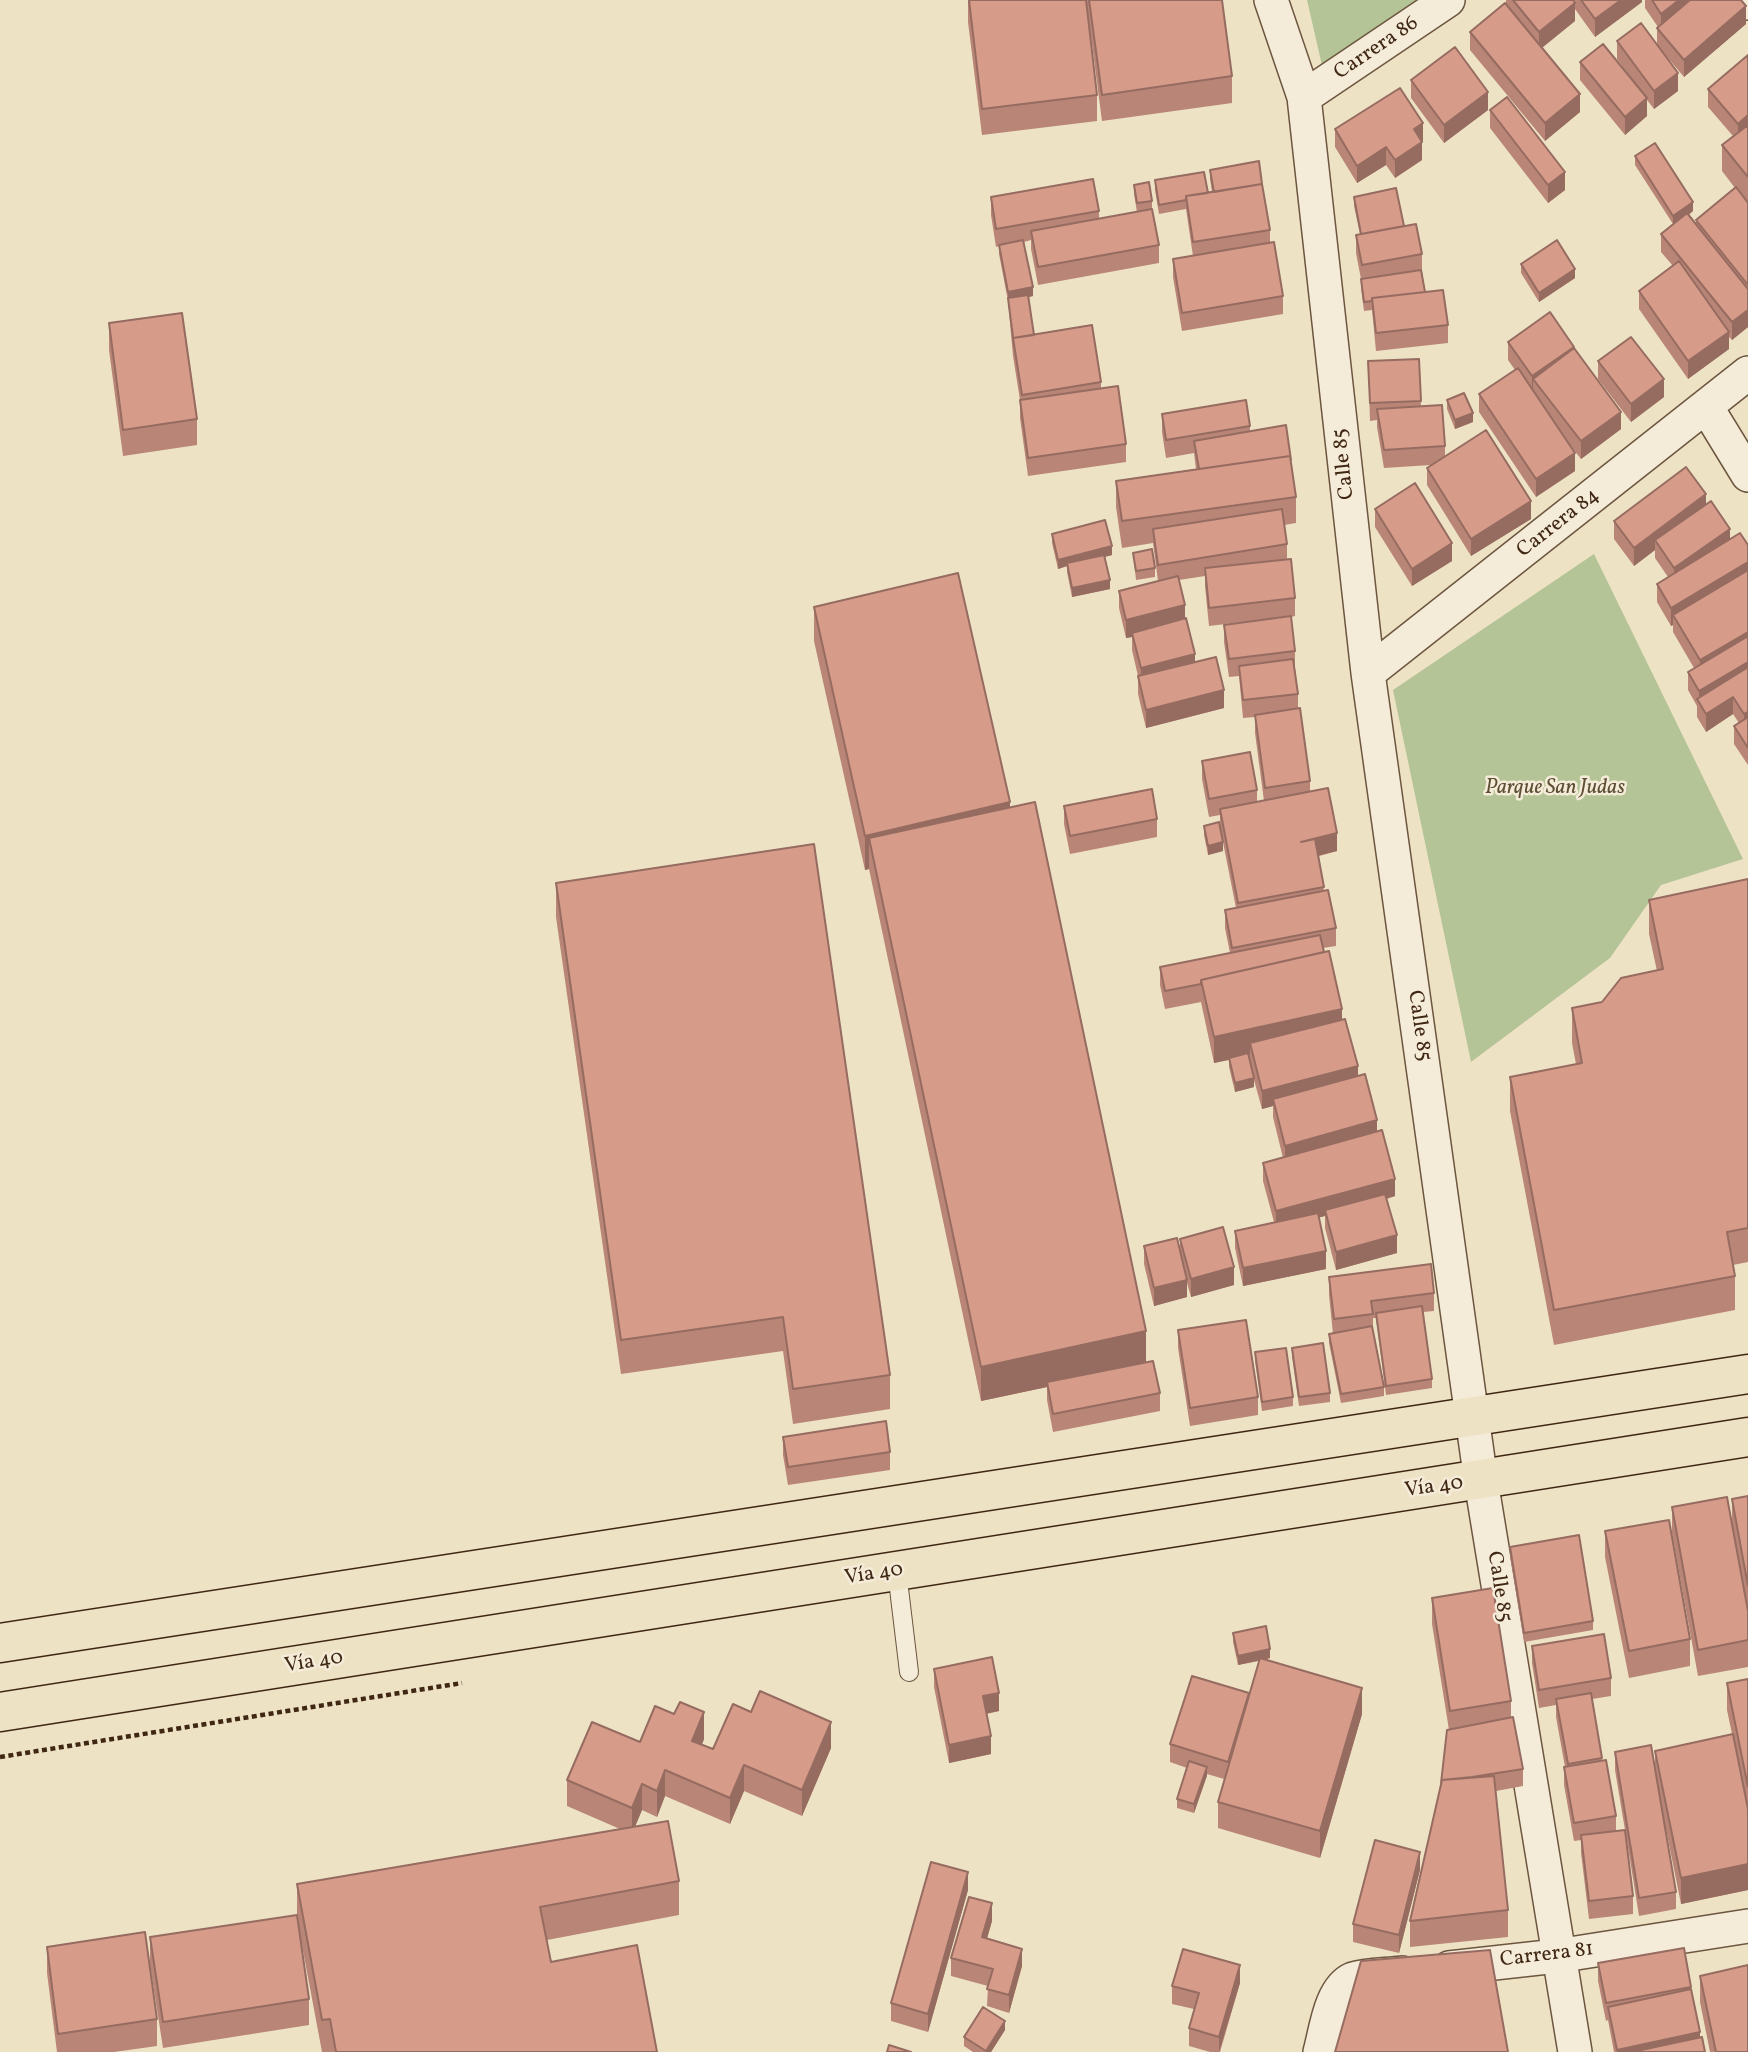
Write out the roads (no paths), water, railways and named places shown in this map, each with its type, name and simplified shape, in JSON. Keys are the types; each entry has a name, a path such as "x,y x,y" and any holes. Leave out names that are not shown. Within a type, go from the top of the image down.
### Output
{"highway":[{"path":"0,1643 1748,1374"},
{"name":"Vía 40","path":"0,1713 1748,1437"}],"street":[{"name":"Calle 85","path":"1271,0 1304,97 1368,673 1474,1415 1481,1481 1557,1956 1575,2052"},
{"name":"Carrera 86","path":"1304,97 1448,0"},
{"name":"Carrera 84","path":"1368,673 1748,373"},
{"path":"1707,408 1748,475"},
{"name":"Carrera 81","path":"1320,2052 1333,2006 1346,1984 1355,1978 1557,1956 1748,1926"}],"lane":[{"path":"897,1572 909,1672"}],"park label":[{"name":"Parque San Judas","path":"1555,789"}]}
